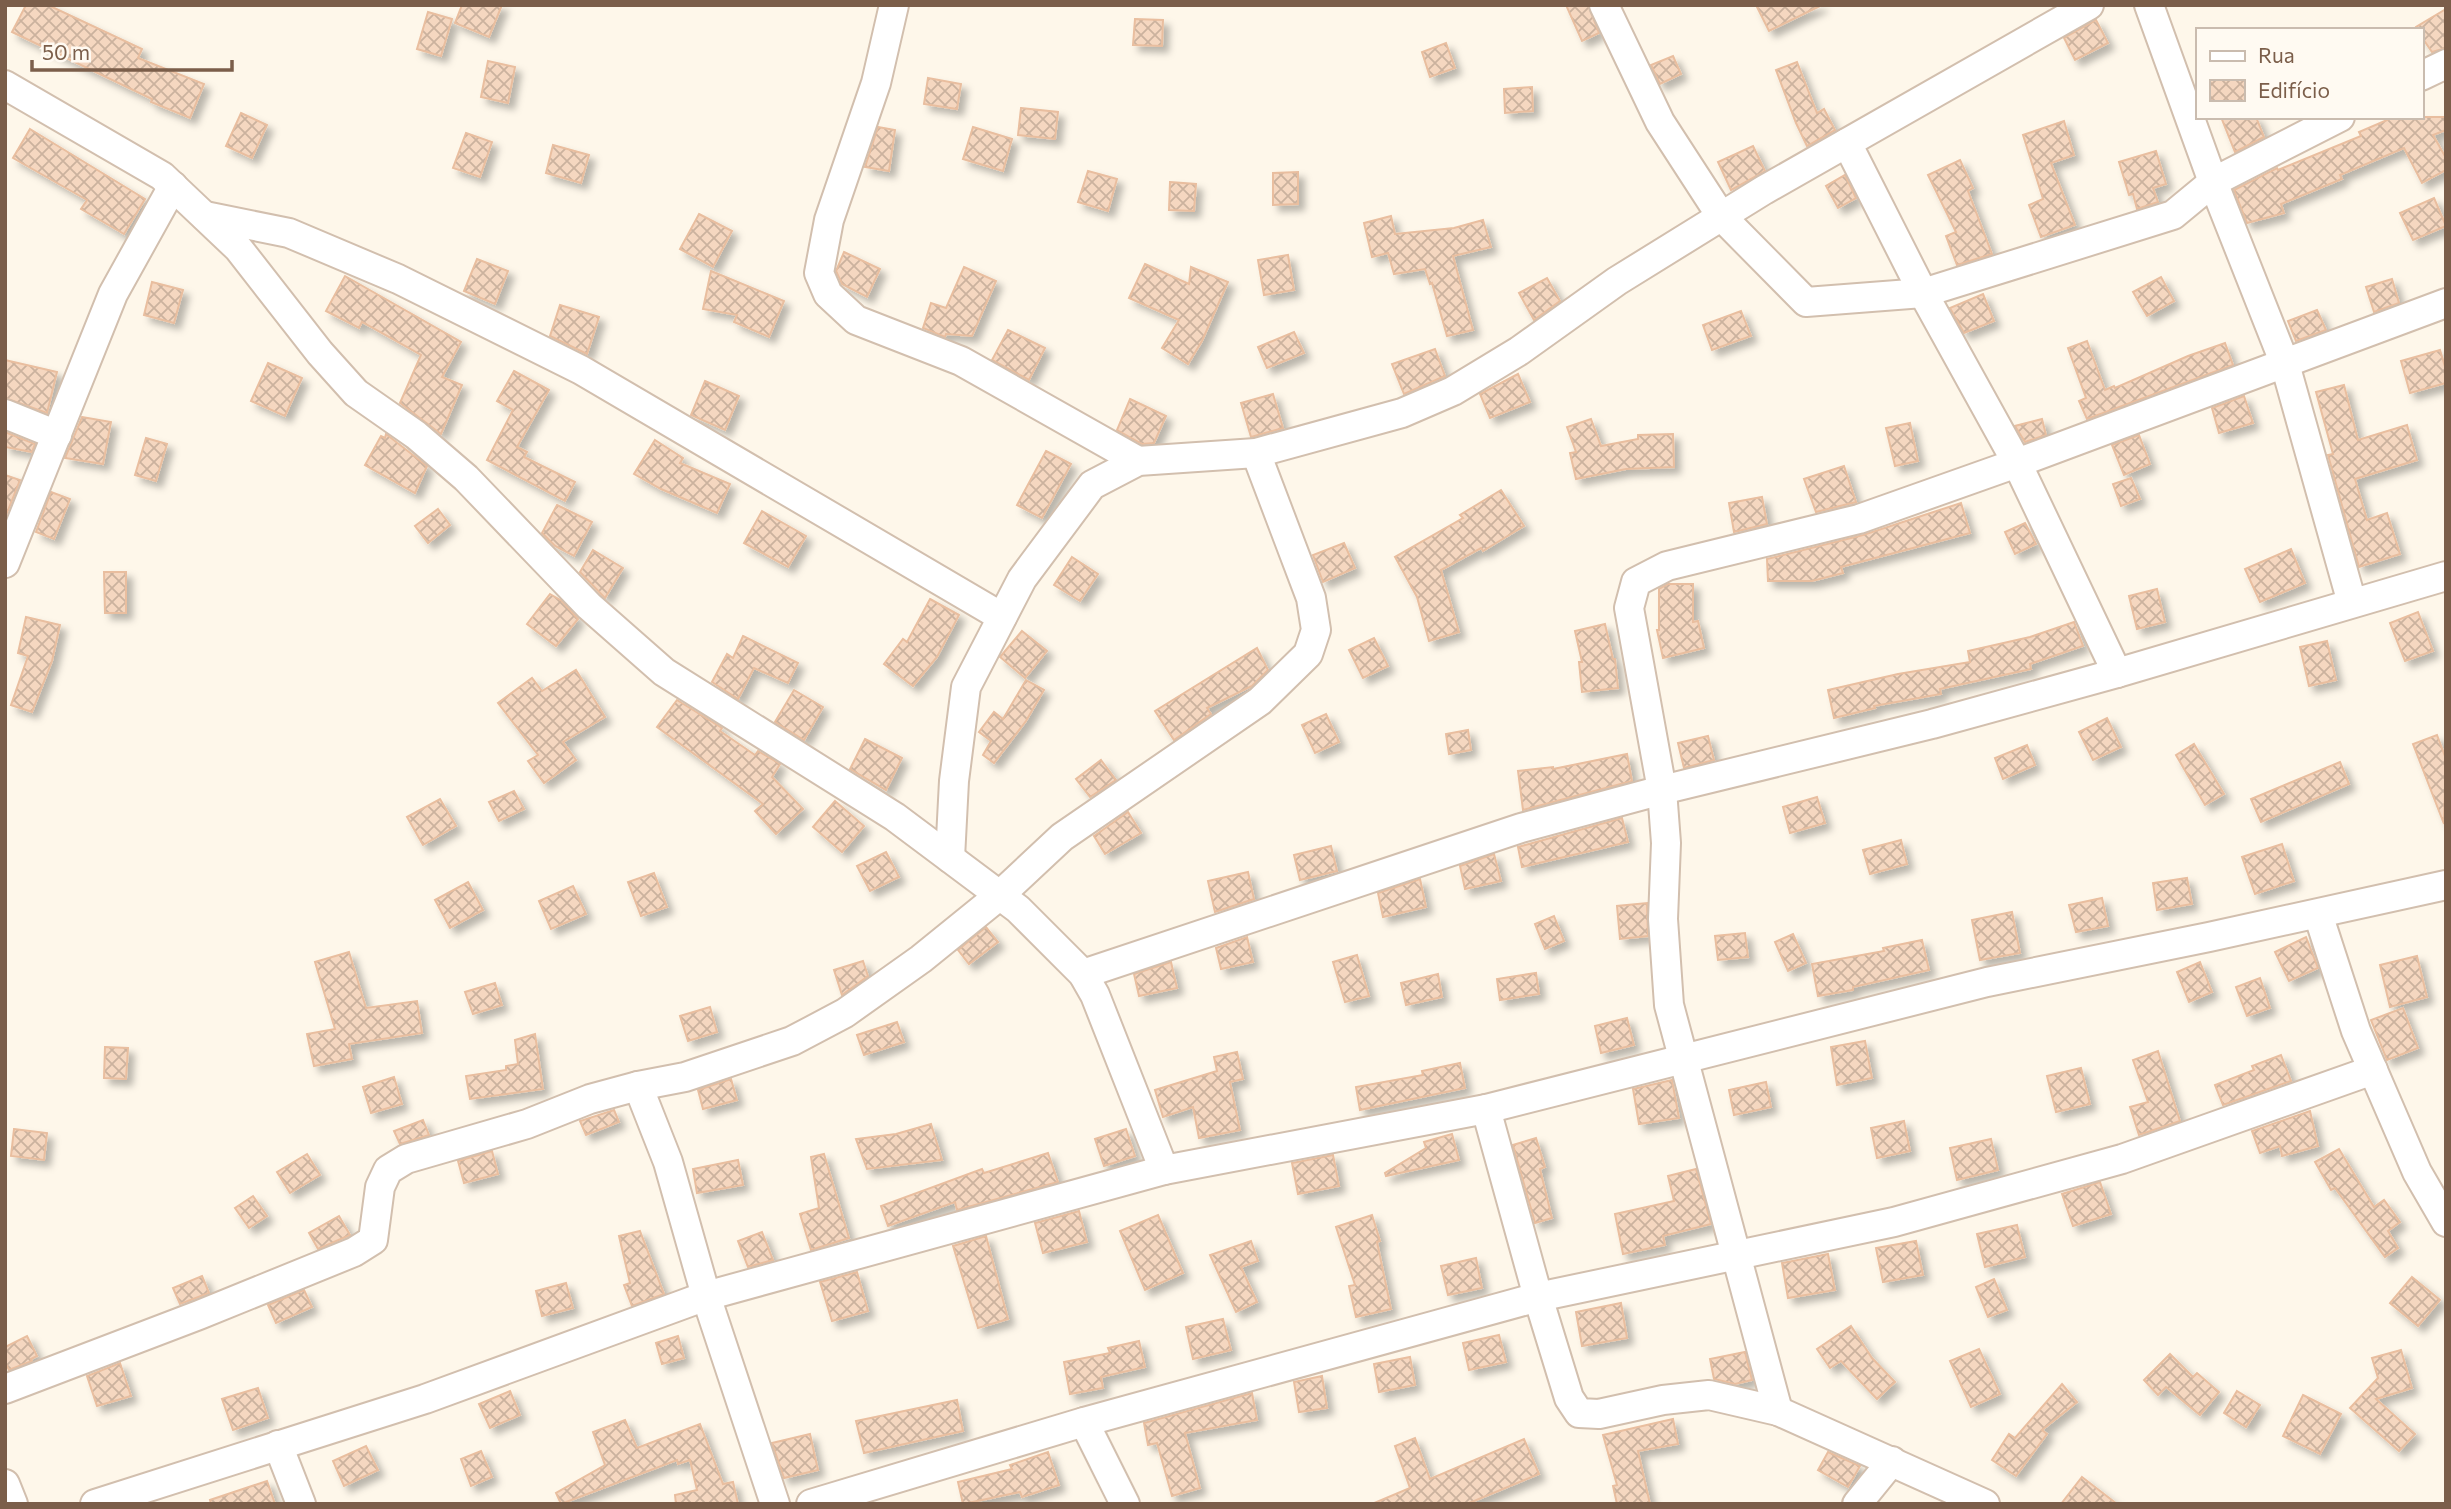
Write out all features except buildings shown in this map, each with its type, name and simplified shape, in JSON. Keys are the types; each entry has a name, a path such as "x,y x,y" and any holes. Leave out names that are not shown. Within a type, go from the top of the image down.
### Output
{"street":[{"path":"894,5 876,83 829,220 819,273 828,294 856,320 961,361 1138,461"},
{"path":"1604,5 1660,121 1721,216 1806,302 1923,293 2172,215 2213,182 2336,119"},
{"path":"950,858 955,767 966,687 1022,579 1092,485 1138,461 1256,453 1402,413 1453,391 1519,351 1617,281 1721,216 2089,5"},
{"path":"2149,5 2213,182 2285,364 2352,603"},
{"path":"2423,75 2446,64"},
{"path":"5,85 162,176 239,248 320,353 356,394 416,435 466,478 589,606 664,672 895,817 1018,909 1083,974 1095,995 1164,1170"},
{"path":"1847,143 1923,293 2017,463 2117,673"},
{"path":"5,563 113,294 173,186"},
{"path":"204,216 289,233 398,279 569,363 1002,617"},
{"path":"1778,1411 1683,1060 1668,993 1663,919 1666,843 1661,790 1629,608 1636,582 1667,566 1859,519 2446,303"},
{"path":"5,414 57,435"},
{"path":"5,1389 200,1315 354,1252 373,1240 380,1187 388,1170 407,1159 527,1124 590,1100 638,1086 685,1077 780,1045 845,1013 921,959 1000,895 1062,837 1260,701 1308,654 1316,630 1311,598 1256,453"},
{"path":"1083,974 1521,828 1661,790 1932,724 2117,673 2446,576"},
{"path":"95,1504 425,1399 706,1296 1164,1170 1486,1109 1986,982 2446,885"},
{"path":"2318,914 2356,1031 2417,1172 2446,1222"},
{"path":"811,1504 1084,1422 1538,1297 1894,1222 2122,1158 2373,1070"},
{"path":"638,1086 667,1162 706,1296 775,1504"},
{"path":"1486,1109 1538,1297 1569,1398 1579,1413 1599,1414 1663,1400 1709,1395 1778,1411 1978,1502"},
{"path":"1084,1422 1125,1504"},
{"path":"278,1444 301,1504"},
{"path":"1857,1504 1892,1461"},
{"path":"5,1485 13,1504"}]}
